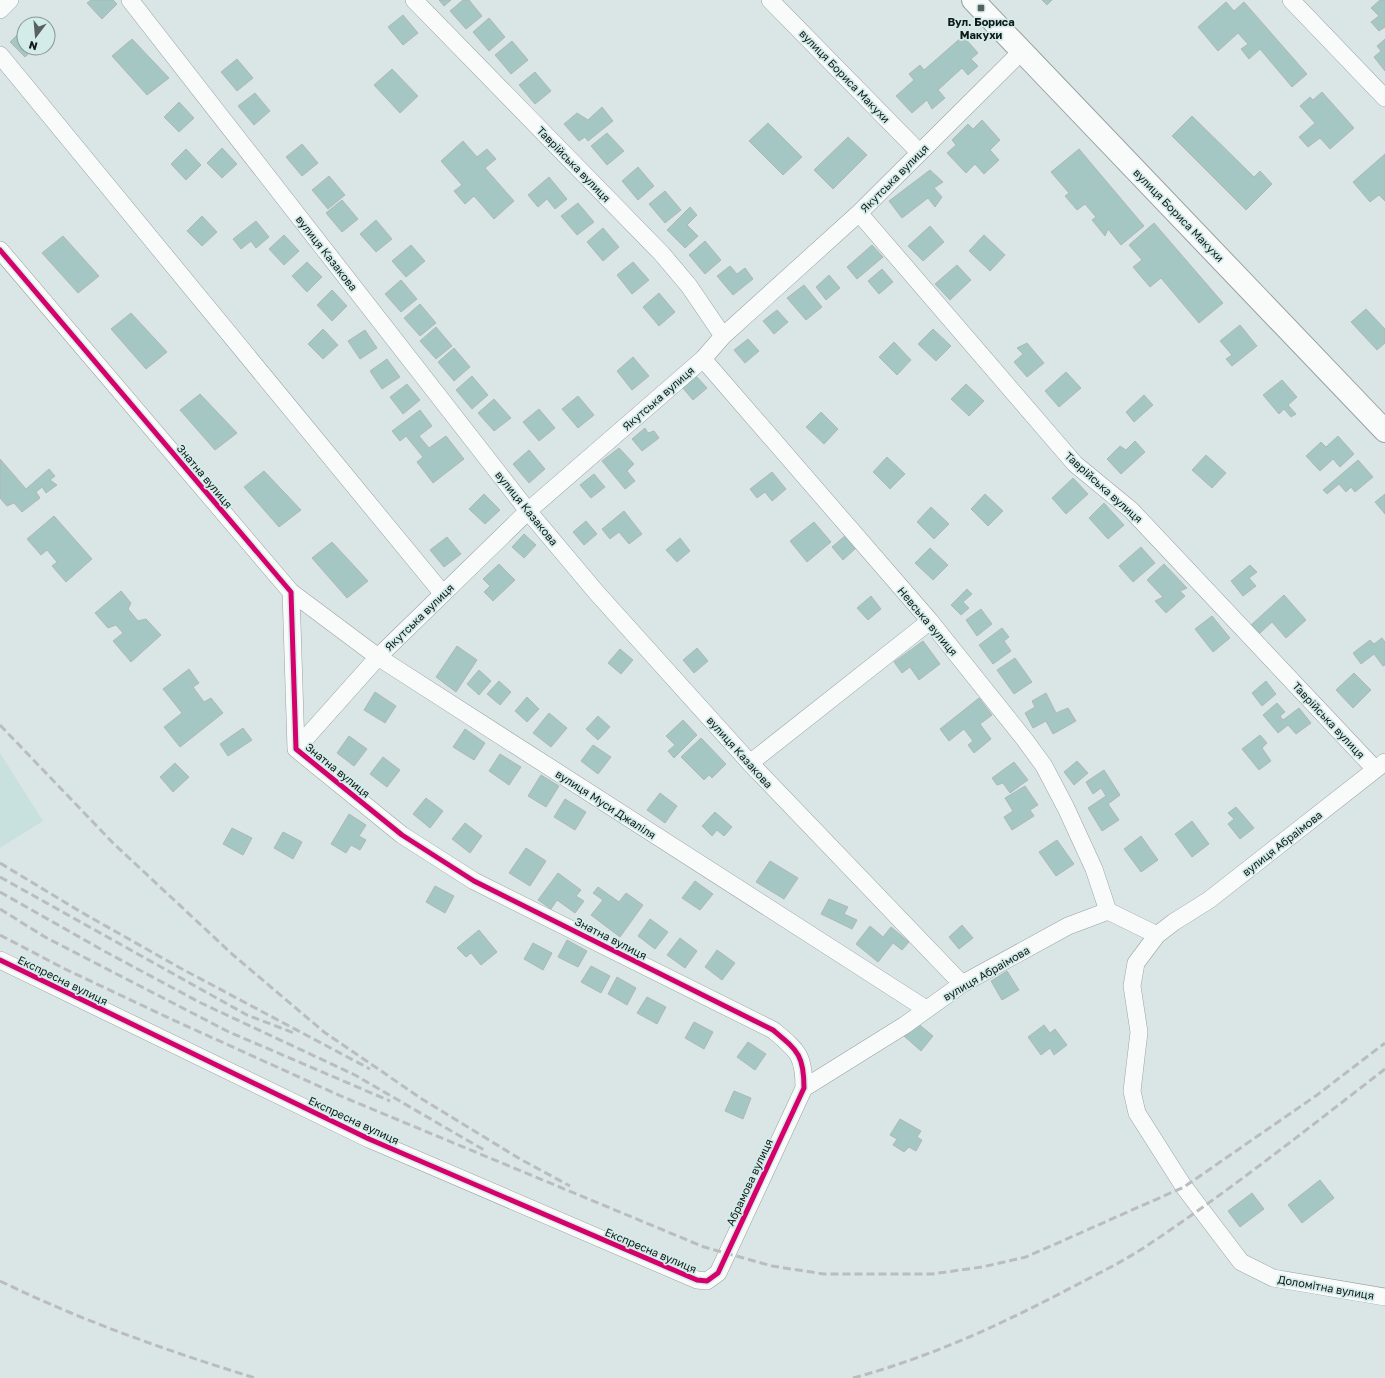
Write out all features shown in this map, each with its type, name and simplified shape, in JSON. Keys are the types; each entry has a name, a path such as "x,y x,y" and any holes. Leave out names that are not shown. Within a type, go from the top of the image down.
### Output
{"main road":[{"name":"вулиця Бориса Макухи","path":"973,0 1385,431"}],"street":[{"path":"0,10 10,0"},
{"name":"вулиця Казакова","path":"130,0 528,511 596,592 750,763 962,984"},
{"name":"Таврійська вулиця","path":"414,0 662,254 689,286 723,336"},
{"name":"вулиця Бориса Макухи","path":"770,0 919,152"},
{"path":"1291,0 1385,98"},
{"name":"Якутська вулиця","path":"296,749 378,657 528,511 703,359 723,336 859,213 1022,51"},
{"path":"0,54 443,594"},
{"name":"Таврійська вулиця","path":"859,213 1075,464 1131,510 1380,765"},
{"name":"Знатна вулиця","path":"0,250 291,592 296,749 402,835 474,881 773,1030 794,1048 804,1068 804,1088"},
{"name":"Невська вулиця","path":"703,359 930,621 1025,740 1044,766 1094,870 1108,911"},
{"name":"вулиця Муси Джаліля","path":"291,592 378,657 926,1009"},
{"path":"750,763 930,621"},
{"name":"вулиця Абраімова","path":"1202,1208 1184,1187 1137,1113 1132,1091 1138,1032 1132,986 1136,963 1157,935 1174,922 1209,900 1380,765"},
{"path":"1108,911 1157,935"},
{"name":"вулиця Абраімова","path":"804,1088 962,984 1068,926 1108,911"},
{"name":"Експресна вулиця","path":"0,960 369,1139 680,1274 707,1281"},
{"name":"Абрамова вулиця","path":"707,1281 718,1272 804,1088"},
{"name":"Доломітна вулиця","path":"1202,1208 1241,1262 1273,1278 1385,1297"}],"shaded area":[{"path":"0,753 43,821 0,848"}],"building":[{"path":"91,0 113,0 117,4 102,19 87,3"},
{"path":"439,0 451,0 444,6"},
{"path":"463,0 469,0 482,16 466,29 450,11"},
{"path":"1042,0 1052,0 1047,5"},
{"path":"1380,0 1385,0 1385,27 1379,31 1371,22 1379,16 1371,8"},
{"path":"1226,2 1234,11 1244,2 1307,74 1292,87 1260,49 1249,59 1241,49 1248,44 1238,33 1218,51 1198,27"},
{"path":"403,15 418,33 403,45 388,27"},
{"path":"489,18 505,37 489,51 473,32"},
{"path":"16,36 16,48 10,42"},
{"path":"963,36 978,53 971,59 978,66 968,75 962,68 938,90 945,98 932,109 927,100 912,113 896,96 914,80 909,74 920,65 924,70"},
{"path":"132,39 169,78 147,95 112,56"},
{"path":"1385,39 1385,71 1374,57 1381,51 1377,46"},
{"path":"512,41 528,60 511,74 495,55"},
{"path":"237,59 253,78 237,91 221,72"},
{"path":"392,69 418,96 400,113 374,85"},
{"path":"535,72 551,91 535,104 519,85"},
{"path":"1322,92 1354,128 1330,149 1320,138 1308,147 1299,137 1315,123 1300,106 1310,97 1313,100"},
{"path":"255,93 270,111 254,125 238,106"},
{"path":"179,102 194,118 179,132 164,117"},
{"path":"602,107 613,121 588,141 585,137 579,141 564,124 577,113 588,120"},
{"path":"1192,116 1254,177 1260,171 1272,184 1246,210 1172,136"},
{"path":"982,120 1000,140 990,150 999,160 984,174 975,164 966,173 947,153 956,145 952,140 968,124 973,129"},
{"path":"768,123 802,157 783,175 749,141"},
{"path":"607,133 624,151 607,165 591,146"},
{"path":"848,137 867,155 833,189 814,170"},
{"path":"463,141 477,157 487,149 496,159 485,168 514,201 494,219 474,196 465,204 454,191 462,185 441,161"},
{"path":"302,144 318,163 302,176 286,157"},
{"path":"222,148 237,164 222,178 207,163"},
{"path":"186,149 201,165 186,180 171,164"},
{"path":"1079,149 1144,226 1121,245 1108,229 1105,236 1092,220 1096,217 1085,204 1077,210 1065,196 1069,193 1051,172"},
{"path":"1385,154 1385,201 1379,195 1370,202 1353,182"},
{"path":"638,167 654,186 638,200 622,181"},
{"path":"930,170 943,182 934,188 942,197 935,207 928,198 902,218 889,201"},
{"path":"329,176 345,195 328,209 312,190"},
{"path":"549,177 567,199 555,209 547,199 538,207 528,195"},
{"path":"665,191 681,210 665,223 649,204"},
{"path":"342,200 358,219 342,232 326,213"},
{"path":"578,203 594,222 577,235 561,216"},
{"path":"690,207 697,215 687,225 698,236 685,248 667,230"},
{"path":"202,216 217,232 202,246 187,231"},
{"path":"376,220 392,239 376,252 360,234"},
{"path":"256,221 269,237 256,248 251,241 241,249 233,239"},
{"path":"1154,223 1223,303 1199,323 1161,278 1150,287 1133,267 1142,260 1129,245"},
{"path":"930,226 944,242 923,261 908,246"},
{"path":"603,228 619,247 603,261 587,242"},
{"path":"284,235 299,251 284,265 269,249"},
{"path":"984,235 1005,255 990,271 969,251"},
{"path":"63,236 99,276 78,293 42,253"},
{"path":"705,241 721,260 705,274 689,255"},
{"path":"411,245 425,261 406,277 392,261"},
{"path":"872,245 883,257 857,279 847,267"},
{"path":"307,262 322,277 307,292 292,276"},
{"path":"633,262 649,280 632,294 617,275"},
{"path":"957,265 971,280 950,300 935,284"},
{"path":"730,266 737,274 745,268 753,279 733,295 717,276"},
{"path":"882,269 893,282 879,294 868,281"},
{"path":"829,275 840,288 826,300 816,287"},
{"path":"401,280 417,299 401,312 385,294"},
{"path":"804,285 822,307 806,320 787,298"},
{"path":"332,290 347,306 332,321 317,305"},
{"path":"659,293 675,312 659,326 643,307"},
{"path":"420,304 436,323 420,336 404,318"},
{"path":"1366,309 1385,329 1385,343 1377,350 1351,322"},
{"path":"777,310 788,322 774,334 763,321"},
{"path":"131,313 167,352 146,369 111,329"},
{"path":"1240,325 1257,346 1232,366 1226,359 1232,355 1220,341"},
{"path":"436,327 452,346 436,359 420,341"},
{"path":"323,329 338,345 323,359 308,344"},
{"path":"933,329 951,346 936,361 918,344"},
{"path":"365,330 377,348 360,359 348,341"},
{"path":"748,339 759,351 745,363 734,350"},
{"path":"894,342 911,360 897,375 879,357"},
{"path":"1027,343 1044,363 1027,377 1014,362 1023,354 1017,348"},
{"path":"454,348 470,367 454,381 438,362"},
{"path":"633,357 649,376 632,390 617,371"},
{"path":"387,359 400,377 382,389 370,371"},
{"path":"1066,372 1081,388 1059,407 1045,391"},
{"path":"472,376 488,395 472,409 456,390"},
{"path":"696,376 707,388 693,400 682,387"},
{"path":"1282,380 1297,397 1288,405 1296,414 1291,417 1284,409 1279,414 1263,395"},
{"path":"407,384 420,400 403,414 390,397"},
{"path":"966,384 984,401 969,416 951,399"},
{"path":"200,394 237,433 215,450 180,410"},
{"path":"1144,395 1153,405 1134,422 1126,412"},
{"path":"578,396 594,415 578,428 562,409"},
{"path":"494,399 511,418 494,431 478,413"},
{"path":"539,409 555,428 539,441 523,422"},
{"path":"420,410 432,426 419,436 429,448 446,436 464,459 433,483 417,462 423,457 406,436 400,441 392,431"},
{"path":"821,412 838,429 824,444 806,427"},
{"path":"645,428 648,433 654,431 659,438 642,451 632,439"},
{"path":"1338,436 1354,454 1340,467 1333,459 1320,471 1306,456 1321,442 1326,447"},
{"path":"1135,441 1145,452 1121,474 1107,459 1120,446 1126,450"},
{"path":"619,448 634,464 627,471 635,481 625,489 602,461"},
{"path":"529,450 545,469 529,483 513,464"},
{"path":"1206,455 1226,473 1212,488 1192,470"},
{"path":"887,457 905,474 890,489 873,472"},
{"path":"0,459 26,489 49,469 55,476 50,480 57,485 46,493 42,487 36,492 40,498 22,512 14,503 7,506 0,498"},
{"path":"1358,460 1373,477 1355,492 1351,487 1346,492 1339,484 1327,494 1323,490"},
{"path":"264,471 301,510 279,527 244,487"},
{"path":"772,472 786,489 772,501 765,492 757,498 750,489"},
{"path":"594,474 605,487 591,498 580,485"},
{"path":"1073,478 1088,494 1066,514 1052,498"},
{"path":"484,494 500,510 485,524 469,509"},
{"path":"985,494 1003,511 988,526 971,509"},
{"path":"1385,494 1385,514 1375,502"},
{"path":"1104,503 1124,525 1108,539 1089,518"},
{"path":"931,507 949,524 934,539 917,522"},
{"path":"624,511 642,534 629,544 619,532 610,539 602,529"},
{"path":"54,516 92,559 66,582 52,566 57,562 47,550 41,555 27,539"},
{"path":"586,521 597,534 584,545 573,532"},
{"path":"814,522 831,542 807,562 790,541"},
{"path":"524,534 536,545 524,558 512,547"},
{"path":"846,535 856,548 843,560 832,547"},
{"path":"447,537 461,554 444,567 430,550"},
{"path":"680,538 690,551 677,562 666,550"},
{"path":"332,542 368,581 347,598 312,558"},
{"path":"1141,547 1155,563 1133,582 1119,566"},
{"path":"930,548 948,565 933,580 915,563"},
{"path":"499,564 515,580 493,601 484,592 490,586 483,579"},
{"path":"1164,564 1187,588 1180,591 1185,596 1166,613 1155,601 1163,597 1147,580"},
{"path":"1250,565 1257,572 1249,578 1256,586 1243,596 1231,581"},
{"path":"967,589 972,594 963,602 969,608 961,615 951,605"},
{"path":"121,591 131,603 128,609 138,621 146,619 161,635 131,662 113,641 123,633 116,625 108,628 95,613"},
{"path":"1284,595 1306,620 1286,638 1272,622 1259,634 1251,625"},
{"path":"871,596 881,609 868,620 857,608"},
{"path":"981,609 992,624 977,636 966,620"},
{"path":"1212,616 1230,638 1213,652 1195,629"},
{"path":"1002,628 1009,637 1004,641 1011,651 993,664 979,645"},
{"path":"1382,638 1385,642 1385,665 1383,666 1374,654 1361,664 1353,653 1370,640 1374,644"},
{"path":"923,641 940,664 919,680 910,667 902,673 894,662"},
{"path":"457,646 477,660 456,692 436,677"},
{"path":"697,648 708,661 694,673 683,660"},
{"path":"620,649 633,660 621,674 608,663"},
{"path":"1015,658 1032,682 1014,694 997,670"},
{"path":"189,669 199,683 193,687 204,702 211,698 223,713 180,747 164,727 182,713 163,689"},
{"path":"479,670 491,681 479,695 467,684"},
{"path":"1354,673 1371,690 1353,708 1336,690"},
{"path":"499,681 511,692 500,705 487,694"},
{"path":"1266,681 1276,694 1262,706 1252,693"},
{"path":"375,692 396,706 385,723 364,710"},
{"path":"1046,693 1056,713 1068,708 1076,721 1053,734 1046,721 1033,728 1025,713 1035,707 1032,701"},
{"path":"527,697 539,709 527,722 515,711"},
{"path":"979,698 992,715 980,724 991,739 974,753 968,745 973,741 964,729 949,741 940,729"},
{"path":"1277,703 1285,712 1280,716 1283,720 1299,708 1311,723 1296,734 1288,725 1278,733 1263,715"},
{"path":"549,713 567,728 551,747 533,733"},
{"path":"598,716 610,727 598,740 586,729"},
{"path":"683,720 697,735 674,758 668,751 675,745 666,736"},
{"path":"243,728 252,740 228,756 220,744"},
{"path":"465,729 485,743 474,760 453,747"},
{"path":"1260,735 1267,743 1262,748 1271,761 1259,770 1242,749"},
{"path":"349,736 367,749 354,766 337,753"},
{"path":"701,738 726,764 712,778 709,775 704,780 681,757"},
{"path":"593,745 611,757 598,774 581,761"},
{"path":"500,754 521,767 509,785 489,771"},
{"path":"383,757 400,770 387,787 370,774"},
{"path":"1077,761 1088,773 1074,785 1064,772"},
{"path":"1014,762 1028,780 1010,793 1003,783 997,785 992,778"},
{"path":"175,763 189,777 173,792 160,777"},
{"path":"1104,770 1120,795 1108,804 1119,820 1102,831 1088,808 1106,796 1101,788 1093,794 1086,782"},
{"path":"541,775 559,786 546,807 528,796"},
{"path":"1025,786 1038,805 1030,810 1034,816 1012,830 1004,817 1013,811 1005,798"},
{"path":"660,793 677,806 665,823 647,810"},
{"path":"426,798 443,811 430,828 413,814"},
{"path":"565,799 586,812 575,830 554,817"},
{"path":"1236,807 1254,828 1240,839 1228,824 1234,819 1228,813"},
{"path":"715,812 732,827 724,836 717,830 712,836 702,826"},
{"path":"349,814 366,825 359,836 366,840 360,850 351,845 346,853 331,844"},
{"path":"1192,821 1209,844 1192,857 1175,834"},
{"path":"465,823 482,836 470,853 452,839"},
{"path":"232,828 252,838 243,855 223,844"},
{"path":"283,832 302,842 293,859 274,848"},
{"path":"1141,836 1158,860 1141,872 1124,849"},
{"path":"1057,840 1074,864 1056,876 1039,852"},
{"path":"526,848 546,861 530,886 509,873"},
{"path":"770,861 798,878 784,899 756,882"},
{"path":"558,873 581,890 576,896 584,901 575,913 557,900 551,909 538,900"},
{"path":"695,881 713,894 700,910 682,898"},
{"path":"435,886 454,896 445,913 426,902"},
{"path":"598,887 619,902 626,893 643,905 620,937 591,915 603,900 593,893"},
{"path":"829,899 848,907 844,914 857,920 852,929 821,914"},
{"path":"650,919 668,932 655,949 638,936"},
{"path":"962,925 973,938 959,949 949,937"},
{"path":"870,926 883,937 891,927 909,942 902,950 893,943 878,962 856,944"},
{"path":"479,930 497,952 481,965 471,953 466,957 457,948"},
{"path":"680,938 697,951 685,968 667,955"},
{"path":"567,940 587,951 578,967 558,957"},
{"path":"533,943 552,953 543,970 524,959"},
{"path":"717,950 735,963 722,980 705,967"},
{"path":"591,966 610,976 601,993 581,982"},
{"path":"1007,971 1019,990 1002,1000 991,981"},
{"path":"617,977 636,988 627,1005 608,994"},
{"path":"647,997 666,1007 657,1024 637,1013"},
{"path":"694,1022 713,1032 704,1049 685,1038"},
{"path":"916,1022 933,1036 921,1051 904,1036"},
{"path":"1044,1025 1050,1033 1055,1029 1067,1045 1054,1055 1050,1048 1041,1055 1028,1037"},
{"path":"748,1042 766,1054 755,1070 737,1057"},
{"path":"734,1091 751,1098 743,1119 725,1111"},
{"path":"900,1119 921,1131 917,1137 922,1140 916,1151 909,1147 904,1152 893,1145 897,1139 890,1135"},
{"path":"1320,1180 1334,1198 1302,1223 1288,1205"},
{"path":"1252,1193 1264,1209 1240,1227 1228,1211"}],"railway":[{"path":"0,725 113,843 232,954 324,1032 422,1099 520,1159 570,1186"},
{"path":"0,863 81,912 182,969 370,1069"},
{"path":"0,877 247,1015 294,1033"},
{"path":"0,892 104,951 201,1003 355,1075 484,1150"},
{"path":"0,909 45,937 229,1032 390,1101"},
{"path":"0,935 65,969 343,1097 704,1247 772,1266 824,1274 932,1274 982,1267 1026,1257 1184,1187 1317,1095 1385,1043"},
{"path":"853,1378 908,1361 961,1341 1037,1305 1125,1259 1176,1226 1237,1183 1385,1069"},
{"path":"0,1281 31,1296 94,1322 190,1357 255,1378"}],"cycle path":[{"path":"0,250 291,592 296,749 402,835 474,881 773,1030 798,1054 803,1068 804,1088 718,1273 707,1281 697,1280 369,1139 0,960"}],"place":[{"name":"Вул. Бориса Макухи","path":"981,8"}]}
